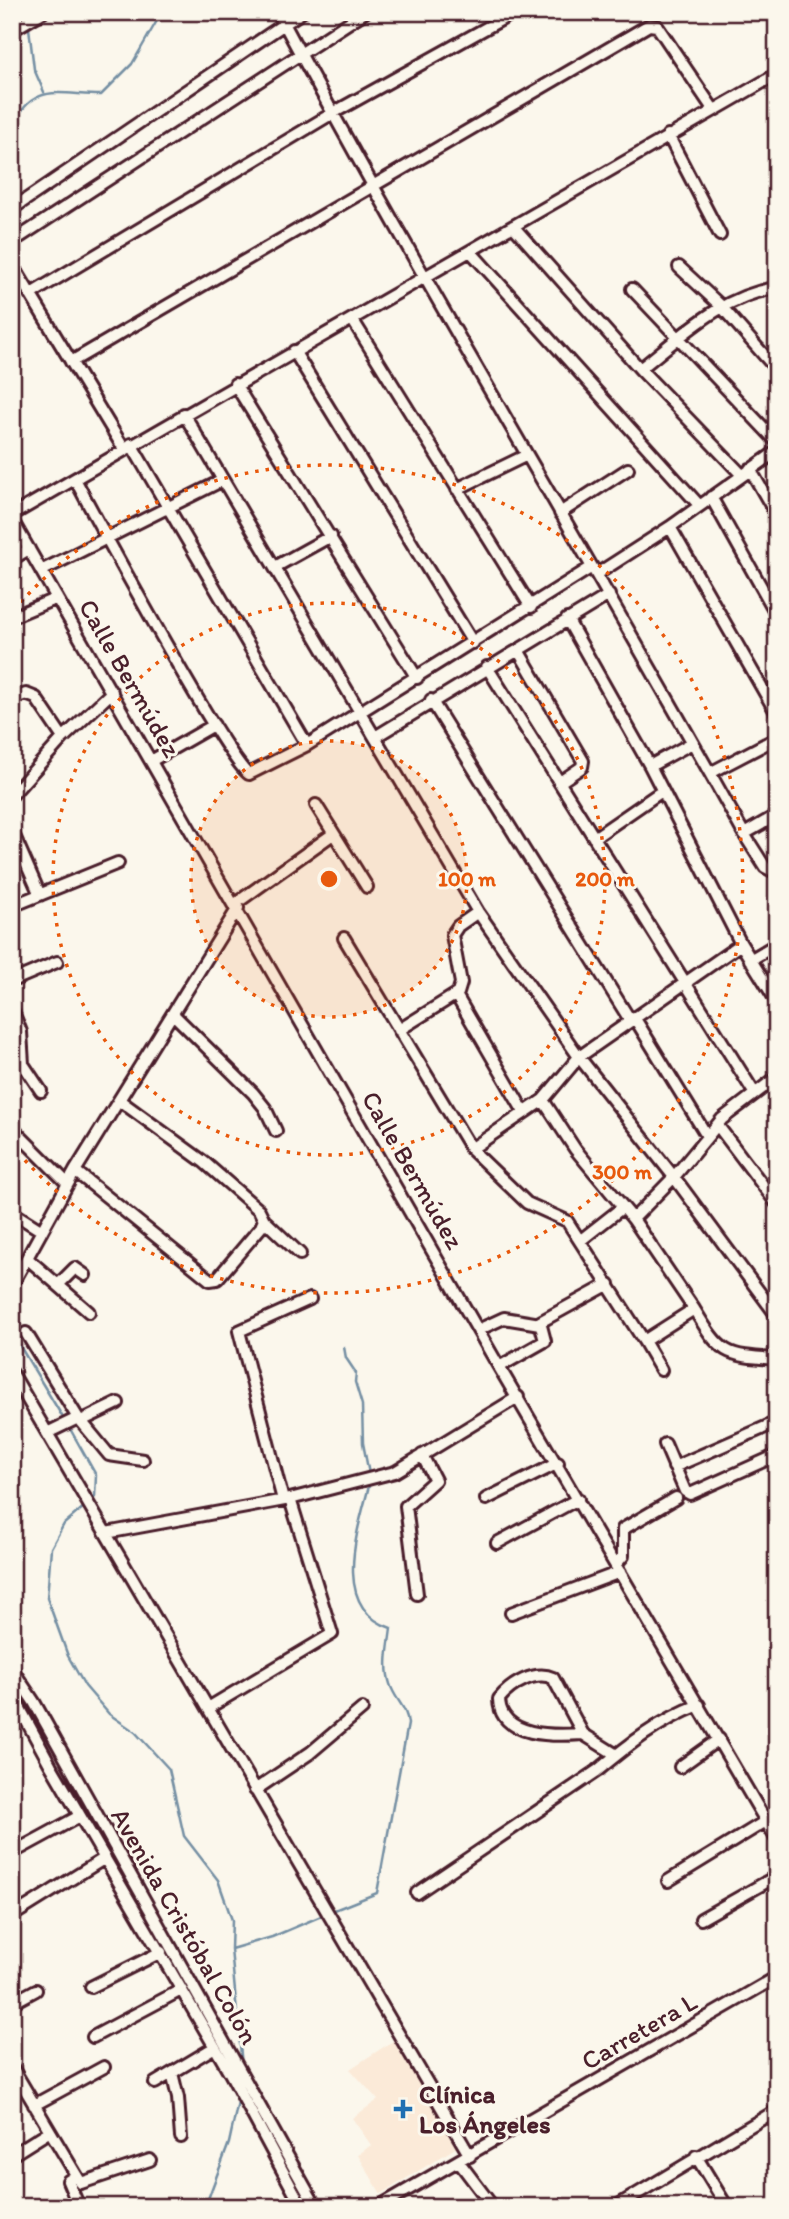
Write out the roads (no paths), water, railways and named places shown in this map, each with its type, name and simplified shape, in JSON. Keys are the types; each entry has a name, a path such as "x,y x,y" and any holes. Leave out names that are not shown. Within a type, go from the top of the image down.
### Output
{"street":[{"path":"13,29 44,12"},
{"path":"12,209 281,18 302,12"},
{"path":"12,242 365,12"},
{"path":"31,294 333,113 514,12"},
{"path":"281,18 373,189 609,595 744,834 765,867 777,873"},
{"path":"71,362 373,189 649,25 657,26 713,109"},
{"path":"12,515 127,446 471,252 777,74"},
{"path":"668,135 720,234"},
{"path":"513,226 640,369 746,472 777,516"},
{"path":"471,252 699,505"},
{"path":"12,264 71,362 167,510 307,745"},
{"path":"679,267 721,306 777,370"},
{"path":"640,369 721,306 753,291 777,288"},
{"path":"632,289 777,442"},
{"path":"352,319 531,607"},
{"path":"294,351 474,643"},
{"path":"235,384 417,678"},
{"path":"184,414 478,912 579,1057 674,1177 777,1315"},
{"path":"75,479 214,725 240,768 249,774 307,745 531,607 670,527 777,451"},
{"path":"457,489 527,455"},
{"path":"560,513 628,470"},
{"path":"41,571 223,480"},
{"path":"711,497 777,615"},
{"name":"Calle Bermúdez","path":"12,520 499,1367 558,1463 777,1840"},
{"path":"670,527 777,714"},
{"path":"275,567 331,536"},
{"path":"12,559 29,549"},
{"path":"375,737 431,700 609,595"},
{"path":"12,617 57,598"},
{"path":"567,620 650,766 741,944 777,1002"},
{"path":"518,650 583,761 582,767 560,782"},
{"path":"487,667 755,1094"},
{"path":"12,795 63,738 112,692"},
{"path":"12,699 26,694 36,698 63,738"},
{"path":"431,700 707,1136"},
{"path":"151,761 214,725"},
{"path":"710,773 777,738"},
{"path":"650,766 692,743"},
{"path":"594,838 662,791"},
{"path":"316,805 366,887"},
{"path":"744,834 777,815"},
{"path":"12,831 40,895"},
{"path":"12,1285 75,1171 174,1016 236,906 333,834"},
{"path":"12,906 118,863"},
{"path":"399,1030 456,996 461,983 452,935 458,926 478,912"},
{"path":"344,938 471,1149 527,1203 567,1220 661,1370"},
{"path":"471,1149 543,1100 579,1057 741,944"},
{"path":"750,960 777,944"},
{"path":"12,981 57,962"},
{"path":"456,996 524,1112"},
{"path":"12,1009 21,1032 23,1064 41,1091"},
{"path":"174,1016 253,1093 265,1108 275,1131"},
{"path":"633,1219 674,1177 722,1119 773,1080 777,1092"},
{"path":"118,1100 204,1162 259,1210 264,1220 300,1254"},
{"path":"543,1100 575,1149 633,1219 715,1343 724,1351 777,1359"},
{"path":"718,1126 777,1204"},
{"path":"12,1128 68,1184"},
{"path":"75,1171 210,1280 217,1279 264,1220"},
{"path":"581,1240 622,1207"},
{"path":"12,1212 42,1231"},
{"path":"27,1258 89,1312"},
{"path":"58,1285 75,1268 85,1275"},
{"path":"478,1330 504,1318 540,1324 609,1284"},
{"path":"208,1708 332,1634 286,1499 239,1331 310,1299"},
{"path":"644,1340 694,1310"},
{"path":"499,1367 543,1343 546,1339 540,1324"},
{"path":"26,1333 80,1419 109,1455 143,1460"},
{"path":"12,1373 470,2156"},
{"path":"106,1533 376,1479 417,1458 518,1397"},
{"path":"47,1433 118,1403"},
{"path":"674,1467 777,1422"},
{"path":"664,1444 685,1491 690,1494 777,1455"},
{"path":"417,1458 419,1470 431,1472 434,1483 410,1499 406,1506 417,1594"},
{"path":"486,1499 558,1463"},
{"path":"510,1613 618,1568 623,1556 623,1529 676,1498"},
{"path":"497,1543 578,1499"},
{"name":"Avenida Cristóbal Colón","path":"12,1669 34,1702 316,2207"},
{"path":"583,1734 552,1735 510,1725 505,1719 499,1699 522,1681 548,1675 557,1682 583,1734 615,1754"},
{"name":"Avenida Cristóbal Colón","path":"12,1693 80,1816 230,2073 302,2207"},
{"path":"417,1893 597,1771 615,1754 671,1718 699,1705"},
{"path":"255,1790 310,1753 362,1709"},
{"path":"680,1767 719,1739"},
{"path":"12,1853 80,1816"},
{"path":"667,1881 766,1821"},
{"path":"12,1916 105,1858"},
{"path":"701,1919 777,1876"},
{"path":"91,1987 161,1952"},
{"name":"Carretera L","path":"378,2207 777,1977"},
{"path":"12,2003 36,1990"},
{"path":"93,2037 181,1990"},
{"path":"155,2083 215,2047"},
{"path":"12,2067 76,2176 85,2184 150,2160"},
{"path":"34,2105 104,2067"},
{"path":"172,2073 178,2098 181,2137"},
{"path":"615,2207 696,2156 777,2110"},
{"path":"12,2155 50,2131"},
{"path":"696,2156 727,2207"},
{"path":"458,2162 494,2207"},
{"path":"76,2176 68,2182 79,2207"}],"waterway":[{"path":"12,128 28,103 38,97 60,93 101,95 132,64 162,12"},
{"path":"29,28 34,69 44,92"},
{"path":"12,1333 62,1416"},
{"path":"344,1347 346,1358 356,1373 355,1382 362,1405 363,1443 369,1474"},
{"path":"69,1427 96,1475 95,1497 90,1502"},
{"path":"332,1911 377,1893 408,1724 388,1677 391,1628 372,1618 361,1604 355,1586 355,1546 369,1486"},
{"path":"85,1506 64,1524 51,1548 47,1598 68,1656 85,1686 109,1714 135,1732 169,1769 184,1836 218,1880 232,1920 231,1949 242,2066"},
{"path":"231,1949 272,1937 326,1914"},
{"path":"205,2207 229,2143 239,2097"}],"place":[{"name":"Clínica Los Ángeles","path":"403,2109"}]}
